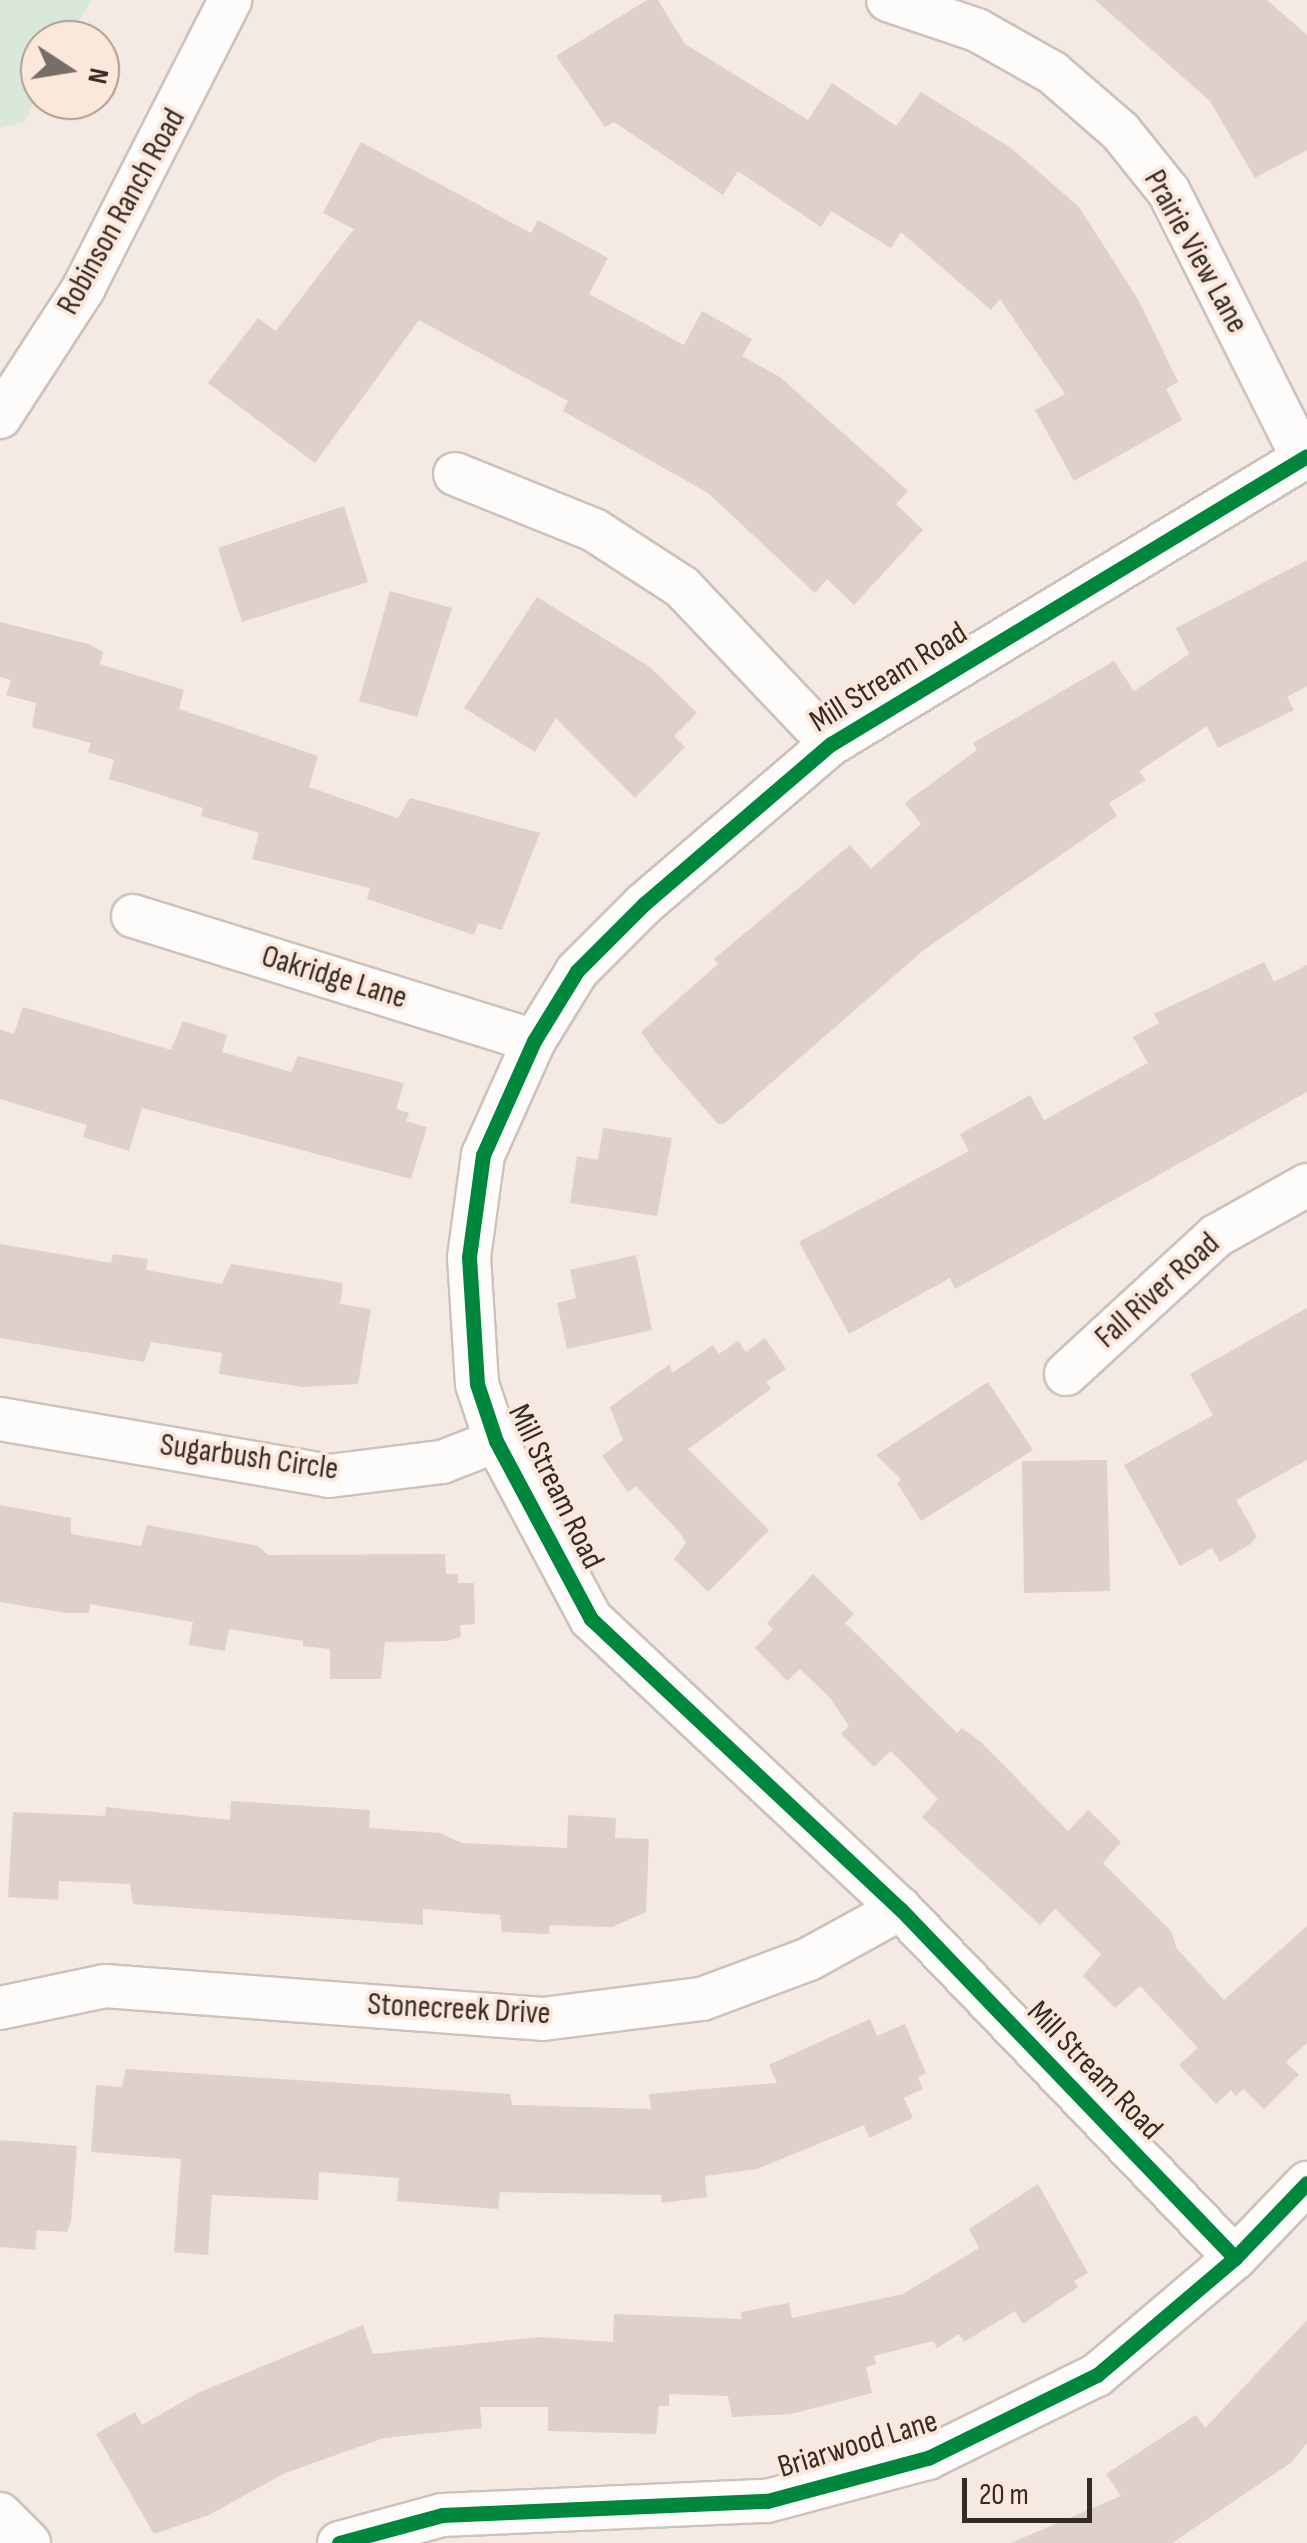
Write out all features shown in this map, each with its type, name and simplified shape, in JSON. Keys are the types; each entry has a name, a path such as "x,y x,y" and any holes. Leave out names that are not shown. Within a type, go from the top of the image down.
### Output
{"street":[{"name":"Robinson Ranch Road","path":"0,417 83,289 230,0"},
{"name":"Prairie View Lane","path":"888,0 993,38 1053,73 1120,131 1169,192 1305,457"},
{"name":"Mill Stream Road","path":"1234,2258 900,1909 591,1619 496,1441 477,1384 470,1320 474,1192 534,1040 576,971 831,744 1305,457"},
{"path":"455,474 594,530 682,587 831,744"},
{"name":"Oakridge Lane","path":"133,916 534,1040"},
{"name":"Fall River Road","path":"1066,1374 1216,1236 1307,1184"},
{"name":"Sugarbush Circle","path":"0,1419 329,1476 442,1462 496,1441"},
{"name":"Stonecreek Drive","path":"0,2008 104,1986 543,2019 702,1999 809,1959 900,1909"},
{"name":"Briarwood Lane","path":"339,2543 442,2515 766,2501 928,2458 1097,2375 1234,2258 1307,2183"},
{"path":"0,2514 29,2543"}],"green space":[{"path":"0,0 91,0 80,20 20,20 20,120 25,120 0,128"}],"building":[{"path":"647,0 658,0 685,44 808,120 832,83 896,126 921,92 1011,148 1079,207 1139,301 1178,382 1166,389 1182,420 1074,481 1035,410 1065,394 1000,299 991,310 901,232 891,248 831,211 821,227 738,171 723,195 614,122 605,127 556,56"},
{"path":"1095,0 1267,0 1307,35 1307,150 1255,178 1210,101"},
{"path":"361,142 531,233 538,220 608,258 589,294 684,345 702,311 752,339 742,356 780,377 908,491 896,504 923,530 854,605 827,579 815,593 708,493 563,411 568,401 419,320 315,463 208,383 258,318 276,331 354,229 323,213"},
{"path":"344,506 368,582 242,622 218,548"},
{"path":"1307,560 1307,686 1287,697 1294,710 1218,748 1207,726 1139,771 1146,780 1109,803 1117,816 925,949 725,1123 718,1124 655,1052 641,1032 718,964 714,959 850,845 871,869 921,824 905,803 977,750 973,743 1114,661 1134,691 1189,654 1176,628"},
{"path":"390,591 452,608 417,717 359,701"},
{"path":"537,597 650,667 697,713 674,736 685,747 635,798 556,718 535,752 464,708"},
{"path":"0,622 88,644 103,652 100,664 184,690 179,709 318,756 309,787 398,818 410,798 540,833 502,930 478,923 474,935 367,899 370,888 252,859 259,833 201,816 203,808 109,779 114,760 88,752 91,743 32,727 36,703 6,695 11,680 0,677"},
{"path":"1264,962 1274,982 1307,965 1307,1092 955,1289 950,1278 849,1334 799,1242 969,1151 960,1134 1030,1095 1044,1120 1148,1063 1133,1037 1159,1023 1154,1014"},
{"path":"23,1007 171,1050 183,1021 227,1035 222,1052 291,1072 298,1056 404,1083 396,1109 409,1113 406,1121 427,1127 411,1179 142,1108 129,1151 83,1137 87,1125 0,1099 0,1029 14,1034"},
{"path":"603,1128 672,1138 657,1216 570,1203 577,1156 598,1160"},
{"path":"0,1244 111,1263 113,1254 148,1259 146,1270 222,1284 231,1264 343,1283 340,1304 371,1309 358,1384 303,1387 219,1374 222,1353 151,1342 144,1362 0,1338"},
{"path":"636,1255 652,1330 567,1349 557,1303 576,1298 570,1270"},
{"path":"1307,1308 1307,1460 1236,1500 1257,1537 1249,1545 1220,1562 1212,1548 1180,1566 1124,1465 1213,1415 1190,1374"},
{"path":"765,1338 786,1369 766,1382 771,1389 688,1449 769,1530 708,1592 674,1559 686,1543 681,1534 636,1486 628,1492 602,1456 623,1440 610,1407 670,1364 672,1373 713,1345 719,1354 738,1341 746,1352"},
{"path":"988,1382 1033,1450 921,1521 897,1483 901,1479 876,1455"},
{"path":"1107,1460 1110,1591 1024,1593 1022,1461"},
{"path":"0,1505 71,1518 71,1534 141,1546 147,1525 258,1546 268,1555 445,1554 446,1574 458,1574 458,1583 474,1583 475,1624 460,1625 461,1637 447,1641 385,1642 381,1679 330,1679 330,1649 303,1646 303,1641 229,1629 225,1651 189,1645 193,1622 90,1604 89,1613 67,1613 0,1602"},
{"path":"813,1574 854,1614 845,1623 957,1733 962,1728 981,1742 1068,1831 1088,1810 1121,1842 1103,1863 1171,1931 1177,1949 1224,2000 1307,1926 1307,2043 1286,2062 1299,2075 1264,2109 1243,2089 1236,2096 1231,2090 1216,2104 1179,2065 1198,2048 1140,1986 1115,2008 1083,1976 1101,1954 1055,1909 1040,1925 922,1817 938,1799 891,1751 874,1767 841,1734 849,1726 830,1698 800,1669 787,1681 755,1648 773,1629 767,1623"},
{"path":"231,1801 370,1810 369,1828 440,1833 462,1843 567,1848 568,1815 616,1818 615,1838 649,1839 646,1912 612,1927 550,1925 549,1934 502,1932 500,1915 423,1909 423,1925 133,1904 130,1884 59,1881 58,1900 8,1897 13,1812 105,1816 106,1807 230,1820"},
{"path":"870,2019 877,2036 905,2024 926,2073 918,2077 923,2089 904,2098 913,2118 869,2138 864,2125 757,2169 705,2176 707,2197 662,2203 661,2195 500,2192 498,2209 397,2201 399,2178 319,2172 318,2200 212,2195 208,2255 174,2252 181,2159 91,2152 96,2085 122,2087 126,2069 510,2094 512,2105 651,2109 649,2094 777,2083 769,2065"},
{"path":"0,2140 77,2146 67,2232 37,2230 35,2250 0,2247"},
{"path":"1038,2184 1088,2273 1074,2281 1078,2287 1023,2324 1015,2311 964,2342 959,2334 937,2348 933,2341 874,2356 876,2364 866,2367 872,2393 791,2414 732,2417 728,2396 669,2394 669,2406 659,2406 656,2434 548,2431 548,2407 480,2407 482,2428 384,2438 285,2473 209,2515 154,2534 96,2434 135,2412 142,2425 200,2392 363,2325 373,2354 539,2337 613,2342 614,2314 742,2319 741,2312 789,2303 792,2318 903,2294 979,2248 969,2229"},
{"path":"1307,2320 1307,2443 1292,2462 1172,2543 1011,2543 1121,2496 1106,2474 1196,2415 1205,2428"}],"cycle path":[{"path":"1235,2258 900,1909 591,1619 496,1441 477,1384 469,1257 483,1155 534,1041 577,971 644,904 831,744 1307,456"},
{"path":"339,2543 442,2515 767,2501 928,2458 1097,2375 1235,2258 1307,2183"}]}
